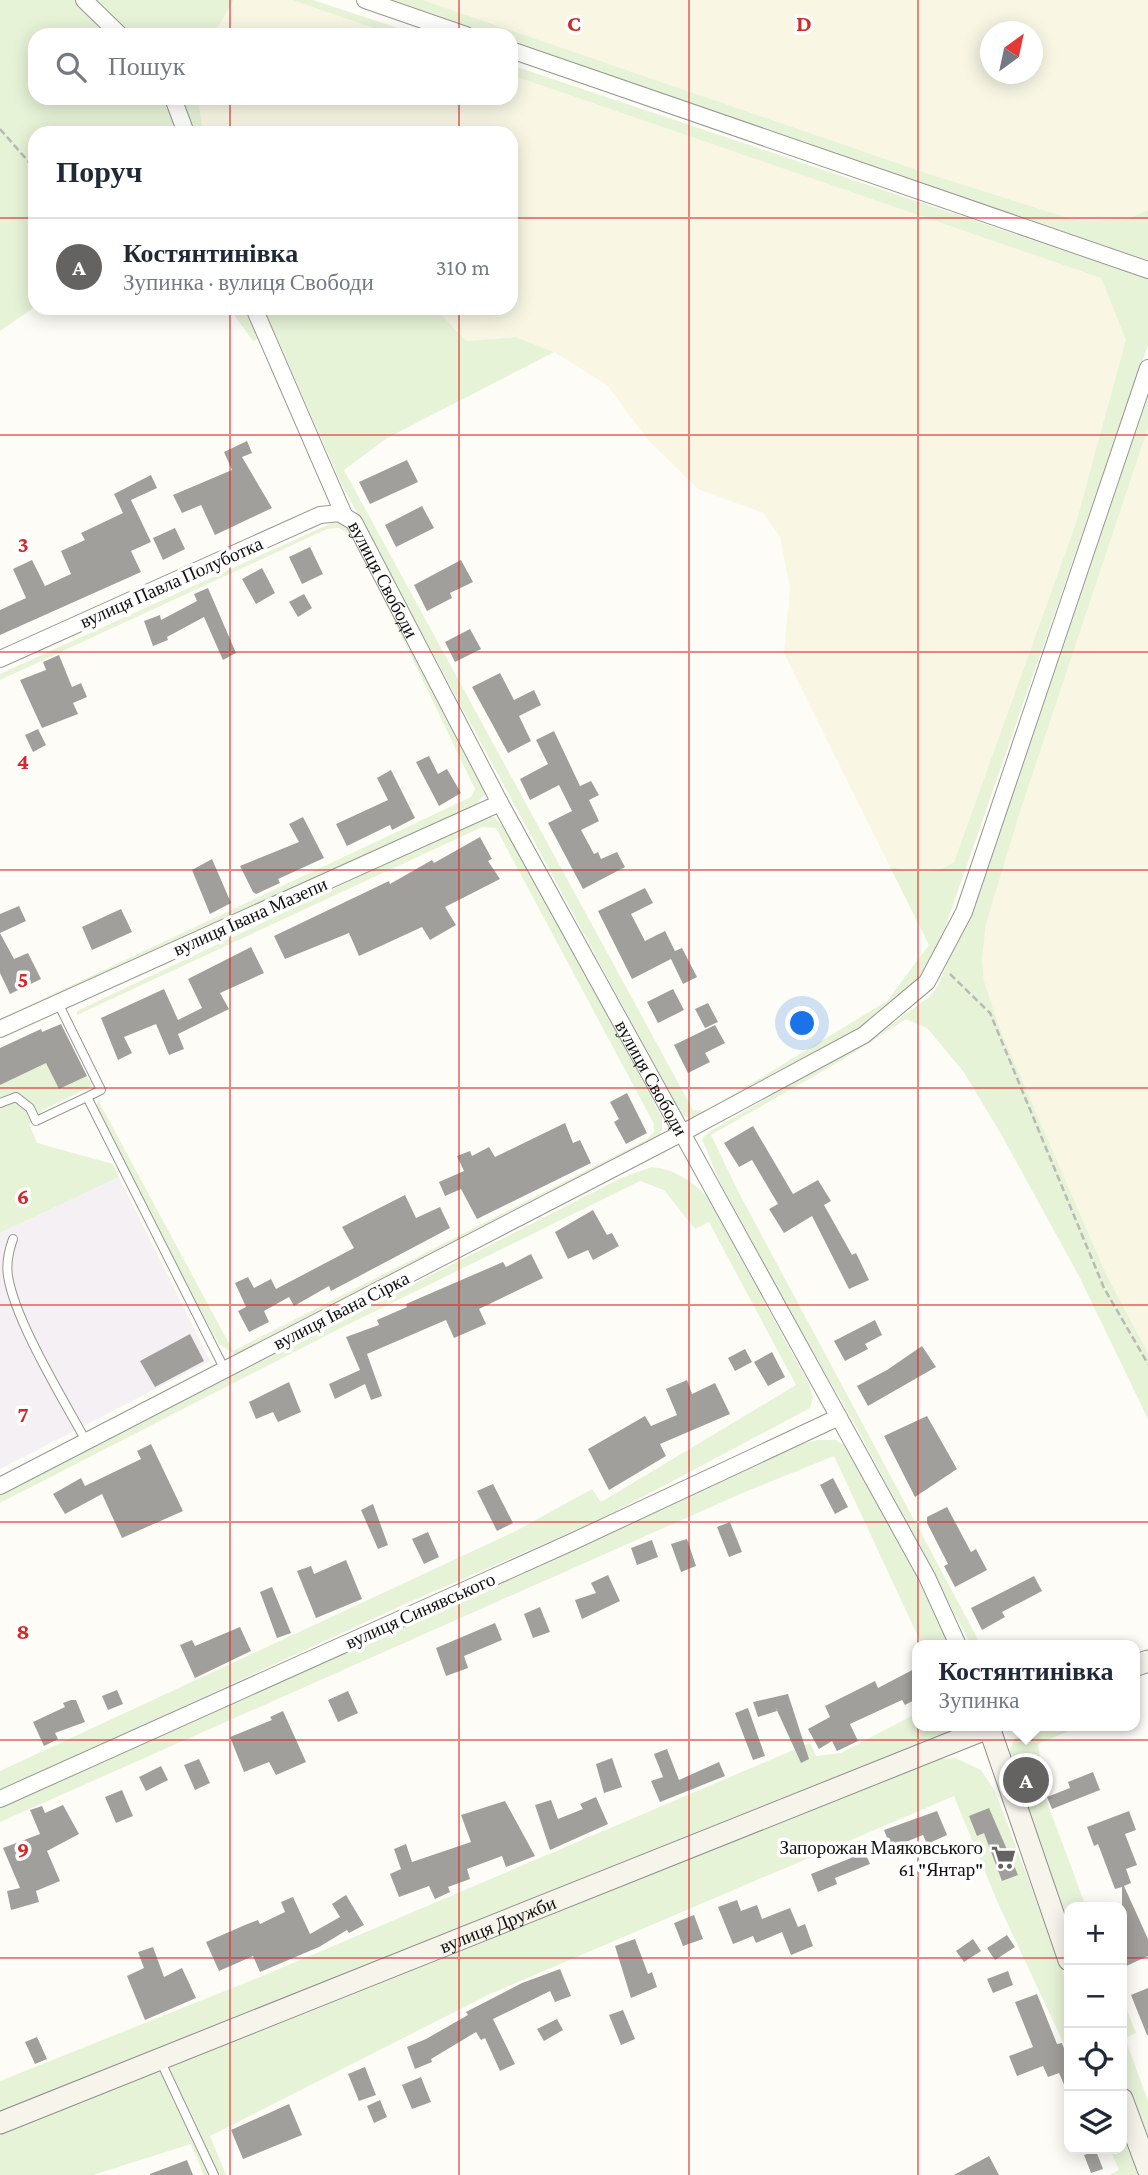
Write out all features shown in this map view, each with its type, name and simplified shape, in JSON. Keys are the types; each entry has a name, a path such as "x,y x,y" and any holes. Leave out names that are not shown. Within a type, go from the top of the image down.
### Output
{"street":[{"path":"84,0 113,28"},
{"path":"365,0 446,28"},
{"path":"518,52 1148,270"},
{"path":"176,105 183,126"},
{"name":"вулиця Свободи","path":"257,315 344,515 360,529 500,803 927,1577 956,1640"},
{"name":"вулиця Івана Сірка","path":"0,1486 682,1133 864,1035 927,982 964,912 1148,368"},
{"name":"вулиця Павла Полуботка","path":"0,659 320,516 344,515"},
{"name":"вулиця Івана Мазепи","path":"0,1029 500,803"},
{"name":"вулиця Синявського","path":"0,1799 574,1541 839,1417"},
{"name":"вулиця Дружби","path":"0,2123 978,1731"},
{"path":"992,1731 1064,1945"},
{"path":"1127,2112 1148,2169"}],"lane":[{"path":"0,1103 16,1097 30,1108 36,1121 101,1090 58,1003"},
{"path":"87,1097 225,1370"},
{"path":"13,1239 8,1253 8,1275 20,1311 86,1441"},
{"path":"160,2059 214,2175"}],"path":[{"path":"0,129 28,161"},
{"path":"940,960 989,1013 1104,1288 1148,1364"}],"shaded area":[{"path":"234,0 292,0 374,28 217,28"},
{"path":"423,0 1148,0 1148,210 1128,219 1078,221 926,173 518,33 518,28 504,28"},
{"path":"518,77 1101,278 1127,340 1076,523 954,862 941,872 917,873 890,867 784,653 790,588 780,537 763,513 698,489 648,440 607,385 554,352 516,337 466,341 442,315 518,315 518,126 202,126 199,105 518,105"},
{"path":"1148,428 1148,1353 1106,1274 1000,1029 984,981 982,960 986,924 1020,812"},
{"path":"119,1177 210,1361 0,1469 0,1233"}],"green space":[{"path":"0,0 234,0 217,28 28,28 28,105 199,105 202,126 28,126 28,312 0,331"},
{"path":"292,0 313,0 398,28 374,28"},
{"path":"373,0 423,0 504,28 455,28"},
{"path":"518,33 926,173 1078,221 1128,219 1148,210 1148,260 1039,228 518,49"},
{"path":"518,67 1148,279 1148,345 945,928 927,972 865,1027 699,1119 682,1116 342,485 274,332 253,341 234,315 442,315 466,341 516,337 554,352 387,438 344,470 693,1110 706,1111 887,1001 929,945 890,867 915,872 931,871 954,862 1076,523 1126,340 1101,278 518,77"},
{"path":"1148,387 1148,428 1020,812 986,924 982,960 984,981 1000,1029 1106,1274 1148,1353 1148,1419 1079,1276 1001,1134 963,1071 927,1028 906,1019 844,1059 711,1135 739,1193 978,1640 968,1640 858,1430 760,1259 717,1176 702,1139 709,1132 878,1034 929,997 937,987 969,913"},
{"path":"336,521 351,529 485,787 485,794 473,808 0,1026 0,1019 471,797 475,789 354,537 339,528 327,529 0,680 0,674"},
{"path":"485,817 494,817 515,840 662,1118 662,1130 657,1139 236,1355 219,1344 183,1281 96,1106 98,1100 233,1351 646,1140 654,1132 654,1124 496,828 482,827 77,1015 77,1011"},
{"path":"45,1059 59,1089 87,1076 92,1086 43,1110 29,1124 37,1143 113,1164 119,1177 0,1233 0,1085"},
{"path":"652,1167 682,1176 706,1195 809,1384 813,1398 810,1408 597,1521 407,1603 0,1791 0,1771 514,1532 592,1489 601,1502 796,1385 709,1222 695,1229 664,1190 640,1181 339,1329 0,1503 0,1495 621,1178"},
{"path":"817,1440 836,1440 848,1448 947,1640 920,1640 834,1456 747,1491 0,1822 0,1806 792,1447"},
{"path":"912,1716 912,1731 952,1731 0,2115 0,2081 265,1975 810,1743 816,1756 841,1753"},
{"path":"1023,1731 1069,1731 1038,1744 1040,1757 1033,1764 1084,1902 1064,1902 1064,1925 1009,1753 1014,1740"},
{"path":"955,1758 981,1770 995,1791 1064,1975 1064,2044 997,1901 954,1796 490,1994 210,2136 226,2175 204,2175 191,2144 93,2175 0,2175 0,2132 322,2007 940,1759"},
{"path":"1127,2010 1136,2033 1127,2037"},
{"path":"1127,2043 1148,2101 1148,2150 1127,2094"},
{"path":"1127,2145 1139,2175 1109,2175 1119,2170 1112,2154 1127,2154"}],"building":[{"path":"247,441 252,453 242,457 272,508 215,535 201,505 182,513 173,495 232,470 224,452"},
{"path":"407,460 418,482 370,504 359,482"},
{"path":"151,475 157,488 131,500 151,542 131,551 141,572 0,635 0,610 26,598 13,569 32,560 45,586 71,574 61,551 85,540 81,533 123,513 114,494"},
{"path":"422,506 434,528 396,547 385,525"},
{"path":"175,528 185,549 163,560 153,538"},
{"path":"310,547 323,574 302,584 289,557"},
{"path":"461,560 473,582 450,593 452,598 427,611 414,585"},
{"path":"262,568 275,593 256,604 242,579"},
{"path":"208,588 236,653 223,660 204,617 167,637 168,640 153,646 144,621 160,615 161,620 197,601 194,594"},
{"path":"304,594 312,608 298,617 289,602"},
{"path":"470,629 481,649 455,662 445,642"},
{"path":"59,655 72,687 81,683 87,697 73,703 78,714 42,728 20,680 46,670 43,662"},
{"path":"500,673 514,700 534,690 541,705 519,716 531,741 508,753 472,687"},
{"path":"38,729 46,745 33,752 25,735"},
{"path":"554,731 580,786 591,781 599,795 589,800 599,821 581,830 594,854 598,852 601,859 617,852 625,867 583,889 548,823 572,811 559,785 530,800 520,779 548,764 536,740"},
{"path":"429,756 438,774 447,769 461,793 439,806 416,762"},
{"path":"391,770 415,818 392,830 390,825 347,846 336,824 388,800 377,778"},
{"path":"303,817 324,858 278,879 280,883 256,894 240,866 299,842 289,824"},
{"path":"480,837 492,859 488,861 500,879 445,907 456,925 430,940 422,927 359,956 349,933 285,959 274,936 389,881 390,884 432,860 434,863"},
{"path":"212,859 231,903 210,914 192,870"},
{"path":"645,888 653,903 631,914 645,941 665,931 675,951 682,948 697,977 683,984 671,959 632,979 598,911"},
{"path":"19,906 26,921 0,933 0,914"},
{"path":"121,909 132,932 92,950 82,927"},
{"path":"0,933 14,959 28,953 41,979 10,994 0,973"},
{"path":"251,947 264,973 220,993 229,1009 178,1034 184,1049 169,1055 156,1024 124,1037 132,1053 118,1060 101,1018 164,989 178,1020 202,1008 188,979"},
{"path":"673,989 684,1010 658,1023 647,1002"},
{"path":"708,1003 718,1022 705,1028 695,1009"},
{"path":"61,1024 87,1076 59,1089 46,1063 0,1085 0,1048 41,1029 42,1032"},
{"path":"715,1025 725,1043 705,1053 710,1062 688,1073 674,1045"},
{"path":"627,1093 647,1133 626,1144 614,1122 619,1119 610,1102"},
{"path":"565,1123 573,1143 580,1140 591,1163 477,1219 461,1189 445,1196 439,1182 464,1171 457,1156 470,1151 472,1156 489,1147 495,1157"},
{"path":"753,1126 793,1194 818,1180 831,1201 824,1205 852,1255 856,1253 869,1280 849,1289 812,1216 784,1233 769,1209 778,1204 752,1160 739,1167 724,1143"},
{"path":"405,1195 416,1218 440,1207 450,1228 331,1291 329,1286 294,1306 289,1297 264,1311 269,1322 249,1332 238,1311 246,1307 235,1283 248,1277 254,1288 271,1279 276,1289 354,1248 342,1227"},
{"path":"593,1210 607,1235 612,1233 619,1246 593,1260 588,1250 568,1259 555,1232"},
{"path":"531,1254 543,1278 479,1309 486,1324 454,1338 446,1320 367,1354 382,1396 371,1400 365,1384 335,1399 329,1384 360,1370 346,1337 379,1325 377,1320 407,1307 406,1304 503,1262 506,1267"},
{"path":"875,1320 882,1335 865,1344 868,1349 845,1361 834,1341"},
{"path":"190,1334 204,1361 155,1387 140,1361"},
{"path":"922,1346 936,1367 868,1406 857,1386"},
{"path":"745,1349 752,1362 735,1371 728,1358"},
{"path":"772,1352 785,1377 768,1386 754,1362"},
{"path":"687,1380 692,1394 715,1383 730,1414 660,1444 666,1456 609,1490 588,1449 645,1416 651,1426 677,1415 666,1389"},
{"path":"289,1382 301,1412 278,1422 273,1412 256,1419 249,1402"},
{"path":"927,1416 957,1469 915,1497 884,1436"},
{"path":"151,1444 183,1511 122,1538 102,1494 65,1514 53,1494 81,1478 85,1486 141,1459 137,1451"},
{"path":"833,1478 848,1507 835,1514 820,1485"},
{"path":"493,1484 513,1523 497,1531 477,1491"},
{"path":"373,1504 388,1545 378,1549 361,1510"},
{"path":"947,1507 971,1552 976,1549 987,1570 955,1587 944,1566 948,1564 927,1523 927,1517"},
{"path":"730,1522 742,1552 729,1557 717,1527"},
{"path":"428,1532 439,1557 424,1564 412,1539"},
{"path":"687,1539 696,1566 681,1572 671,1544"},
{"path":"652,1540 658,1557 637,1565 631,1548"},
{"path":"346,1560 362,1599 316,1618 297,1571 311,1566 314,1574"},
{"path":"608,1575 620,1601 582,1619 575,1600 596,1593 591,1583"},
{"path":"1034,1576 1042,1591 1002,1612 1005,1617 982,1630 971,1608"},
{"path":"272,1587 291,1633 277,1638 260,1592"},
{"path":"540,1607 550,1632 533,1638 524,1614"},
{"path":"495,1623 502,1640 464,1656 468,1668 446,1676 436,1648"},
{"path":"240,1627 251,1651 195,1678 180,1645 192,1640 195,1646"},
{"path":"912,1670 912,1701 905,1705 902,1700 850,1724 858,1741 837,1751 832,1741 819,1749 808,1729 830,1717 825,1706 875,1681 878,1688"},
{"path":"117,1690 123,1704 108,1710 102,1696"},
{"path":"348,1691 358,1713 338,1722 328,1700"},
{"path":"788,1694 809,1759 801,1763 775,1706 777,1711 758,1717 753,1702"},
{"path":"76,1700 85,1722 55,1733 58,1739 44,1746 33,1722 65,1707 63,1703"},
{"path":"748,1708 765,1756 753,1760 735,1713"},
{"path":"283,1711 306,1762 276,1775 269,1762 244,1772 230,1737 272,1720 270,1717"},
{"path":"667,1749 679,1780 719,1762 725,1776 660,1802 651,1781 663,1777 654,1754"},
{"path":"612,1758 622,1787 604,1793 596,1764"},
{"path":"199,1759 210,1783 195,1790 184,1765"},
{"path":"161,1766 168,1780 146,1791 139,1777"},
{"path":"1093,1772 1100,1790 1052,1809 1047,1797 1070,1788 1068,1782"},
{"path":"122,1790 133,1816 116,1823 105,1797"},
{"path":"596,1797 608,1824 550,1850 535,1805 551,1800 558,1819 583,1809 580,1804"},
{"path":"505,1801 535,1856 506,1867 502,1856 467,1869 470,1879 448,1887 450,1892 435,1899 429,1886 399,1897 390,1874 401,1869 394,1849 406,1844 412,1862 471,1842 461,1815"},
{"path":"63,1805 79,1834 47,1851 60,1881 36,1891 39,1902 11,1910 7,1891 20,1888 3,1848 40,1834 30,1810 42,1806 45,1813"},
{"path":"989,1808 1018,1875 1002,1881 984,1833 977,1836 969,1816"},
{"path":"937,1811 947,1835 927,1844 923,1835 891,1848 884,1830"},
{"path":"1129,1811 1136,1830 1125,1834 1137,1865 1126,1869 1131,1883 1124,1886 1148,1939 1148,1956 1127,1966 1127,1902 1122,1902 1122,1887 1115,1889 1098,1844 1094,1846 1087,1827"},
{"path":"860,1841 870,1864 835,1878 837,1884 818,1892 811,1874 851,1858 846,1846"},
{"path":"346,1895 364,1925 349,1933 347,1930 319,1947 260,1972 253,1956 219,1971 206,1942 258,1920 260,1924 285,1912 281,1902 293,1897 310,1934 340,1917 332,1904"},
{"path":"737,1900 741,1911 757,1905 762,1919 790,1908 798,1927 805,1924 813,1946 791,1955 782,1932 756,1943 753,1936 733,1944 718,1907"},
{"path":"694,1915 703,1939 683,1946 674,1923"},
{"path":"1007,1935 1015,1947 995,1960 987,1948"},
{"path":"635,1939 648,1974 652,1972 657,1987 631,1998 615,1946"},
{"path":"973,1939 981,1951 964,1962 956,1951"},
{"path":"153,1947 164,1977 182,1968 196,1998 145,2020 127,1976 144,1968 138,1952"},
{"path":"560,1969 571,1996 555,2002 550,1991 493,2019 515,2064 500,2071 485,2038 481,2040 476,2032 431,2059 432,2062 415,2069 407,2047 426,2039 468,2015 466,2012 522,1983"},
{"path":"1008,1971 1013,1985 993,1993 987,1979"},
{"path":"1148,1988 1148,2035 1147,2035 1131,1995"},
{"path":"1037,1994 1057,2044 1062,2043 1064,2048 1064,2084 1059,2073 1048,2077 1043,2066 1017,2076 1009,2056 1033,2047 1015,2002"},
{"path":"623,2010 635,2039 621,2045 609,2015"},
{"path":"557,2019 563,2030 544,2041 537,2029"},
{"path":"37,2037 47,2059 35,2064 25,2042"},
{"path":"365,2067 376,2095 359,2101 348,2074"},
{"path":"421,2077 431,2102 412,2109 402,2085"},
{"path":"380,2100 387,2117 374,2123 367,2106"},
{"path":"289,2104 302,2135 243,2159 231,2130"},
{"path":"1097,2154 1103,2169 1091,2173 1084,2155"},
{"path":"989,2156 999,2175 954,2175"},
{"path":"187,2160 193,2175 150,2175 150,2174"}],"place":[{"name":"Костянтинівка","path":"1026,1780"},
{"name":"Запорожан Маяковського 61 \"Янтар\"","path":"1003,1858"}]}
